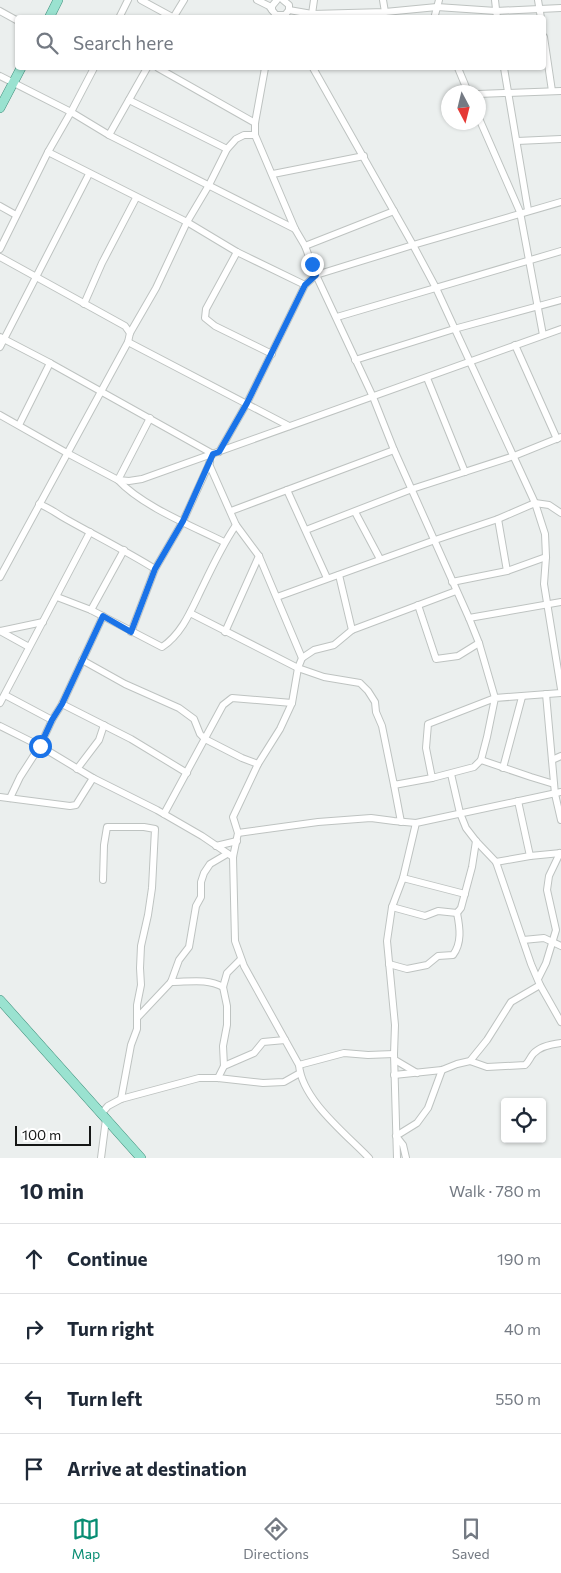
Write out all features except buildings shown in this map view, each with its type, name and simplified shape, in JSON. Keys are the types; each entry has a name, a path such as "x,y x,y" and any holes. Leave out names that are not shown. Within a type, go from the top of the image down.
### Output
{"main road":[{"path":"50,15 58,0"},
{"path":"0,108 20,70"},
{"path":"0,1000 141,1158"}],"street":[{"path":"120,15 128,0"},
{"path":"141,0 170,15"},
{"path":"175,15 184,0"},
{"path":"257,0 283,15 386,12 438,4 497,14 561,8"},
{"path":"272,10 272,6 277,0"},
{"path":"283,0 289,5 283,15"},
{"path":"312,14 314,0"},
{"path":"383,0 386,12"},
{"path":"494,0 497,14"},
{"path":"538,0 540,15"},
{"path":"0,11 15,19"},
{"path":"546,50 552,91"},
{"path":"0,249 48,152 72,112 93,70"},
{"path":"109,135 146,70"},
{"path":"162,70 255,123"},
{"path":"265,70 255,123 255,135 294,229 305,246 316,275 374,397 394,450 469,618 479,643 495,698 481,760 474,767 451,774 394,785"},
{"path":"315,70 436,288 535,503 545,534 544,584 558,650 561,689"},
{"path":"459,70 465,85"},
{"path":"504,70 528,210"},
{"path":"0,76 72,112 109,135 294,229"},
{"path":"486,93 561,91"},
{"path":"129,100 227,149"},
{"path":"484,130 520,212 542,336"},
{"path":"0,577 128,342 130,333 140,319 227,149 236,139 255,135"},
{"path":"516,141 561,139"},
{"path":"48,152 136,198 188,222 237,252 305,285"},
{"path":"272,174 364,156"},
{"path":"0,347 2,338 89,174"},
{"path":"84,304 102,263 136,198"},
{"path":"131,632 155,569 183,521 209,464 247,403 305,285 316,275 520,212 561,202"},
{"path":"0,206 16,215"},
{"path":"305,246 394,211"},
{"path":"336,317 561,251"},
{"path":"237,252 206,309 205,318 215,326 272,354"},
{"path":"0,257 125,326 130,333"},
{"path":"356,360 454,329 561,300"},
{"path":"125,326 140,319"},
{"path":"118,480 142,479 561,329"},
{"path":"2,338 216,453"},
{"path":"128,342 289,426"},
{"path":"306,530 412,489 514,456 559,438 515,345"},
{"path":"19,425 50,363"},
{"path":"427,378 465,472"},
{"path":"0,415 118,480 128,491 142,500 224,542"},
{"path":"118,480 150,418"},
{"path":"231,511 394,450"},
{"path":"209,464 236,525 258,556 278,598 302,658"},
{"path":"287,490 327,578"},
{"path":"278,598 327,578 498,519 535,503 549,505 561,511"},
{"path":"39,504 50,508 64,518 155,569"},
{"path":"355,512 380,559"},
{"path":"498,519 507,571"},
{"path":"57,597 91,610 162,647 174,637 190,613 224,542 236,525"},
{"path":"0,703 90,532"},
{"path":"91,610 124,550"},
{"path":"225,632 258,556"},
{"path":"452,582 507,571 546,557"},
{"path":"339,575 352,630"},
{"path":"369,1158 330,1120 312,1097 286,1040 241,959 235,941 230,856 237,841 238,833 233,817 258,764 280,729 292,703 298,668 302,658 314,650 334,645 352,630 456,591"},
{"path":"469,618 561,602"},
{"path":"418,605 436,659 458,656 479,643"},
{"path":"190,613 298,668 324,677 360,683 375,702 376,712 382,726 401,822"},
{"path":"10,798 62,704 103,616"},
{"path":"0,631 43,622"},
{"path":"0,631 29,647"},
{"path":"82,660 125,684 179,708 194,720 205,740 258,764"},
{"path":"432,778 426,748 428,724 495,698 561,692"},
{"path":"546,694 554,784 558,793 561,820"},
{"path":"5,695 52,720"},
{"path":"504,768 522,697"},
{"path":"164,814 223,704 232,698 292,703"},
{"path":"62,704 104,725 187,773"},
{"path":"78,769 99,740 104,725"},
{"path":"0,726 40,746 93,778 164,814 230,856"},
{"path":"552,760 561,756"},
{"path":"481,760 554,784"},
{"path":"451,774 460,813 466,828 496,862 531,964 561,1022"},
{"path":"0,797 70,806 76,805 93,778"},
{"path":"238,833 371,818 416,822 558,793"},
{"path":"518,801 530,856"},
{"path":"397,1158 394,1075 395,1025 387,941 392,907 403,878 416,822"},
{"path":"103,880 104,845 107,827 135,826 155,829 152,888 141,946 140,968 142,985 138,1005 137,1029 131,1045 121,1099"},
{"path":"216,846 237,841"},
{"path":"389,964 407,969 427,964 438,956 453,956 457,950 460,932 457,913 461,908 465,894 476,841"},
{"path":"496,862 560,853"},
{"path":"470,1061 510,1002 539,982 559,928 547,890 549,876 560,853"},
{"path":"138,1017 171,982 179,960 188,947 196,906 201,897 201,882 204,873 210,864 230,856"},
{"path":"403,878 465,894"},
{"path":"392,907 425,916 438,912 457,913"},
{"path":"523,940 544,938 561,946"},
{"path":"218,1078 224,1066 223,1046 227,1026 227,1006 223,987 227,973 241,959"},
{"path":"171,982 206,981 214,982 223,987"},
{"path":"224,1066 254,1053 263,1042 286,1040"},
{"path":"394,1075 442,1070 470,1061 486,1067 525,1065 530,1061 533,1054 543,1047 561,1043"},
{"path":"101,1158 104,1116 108,1106 121,1099 199,1078 263,1083 284,1082 299,1069 344,1053 394,1057 418,1074"},
{"path":"396,1136 416,1123 428,1108 442,1070"},
{"path":"396,1136 403,1145 406,1158"}],"route":[{"path":"40,746 103,616 131,632 155,569 183,521 213,454 219,452 247,403 305,285 316,275 312,264"}]}
